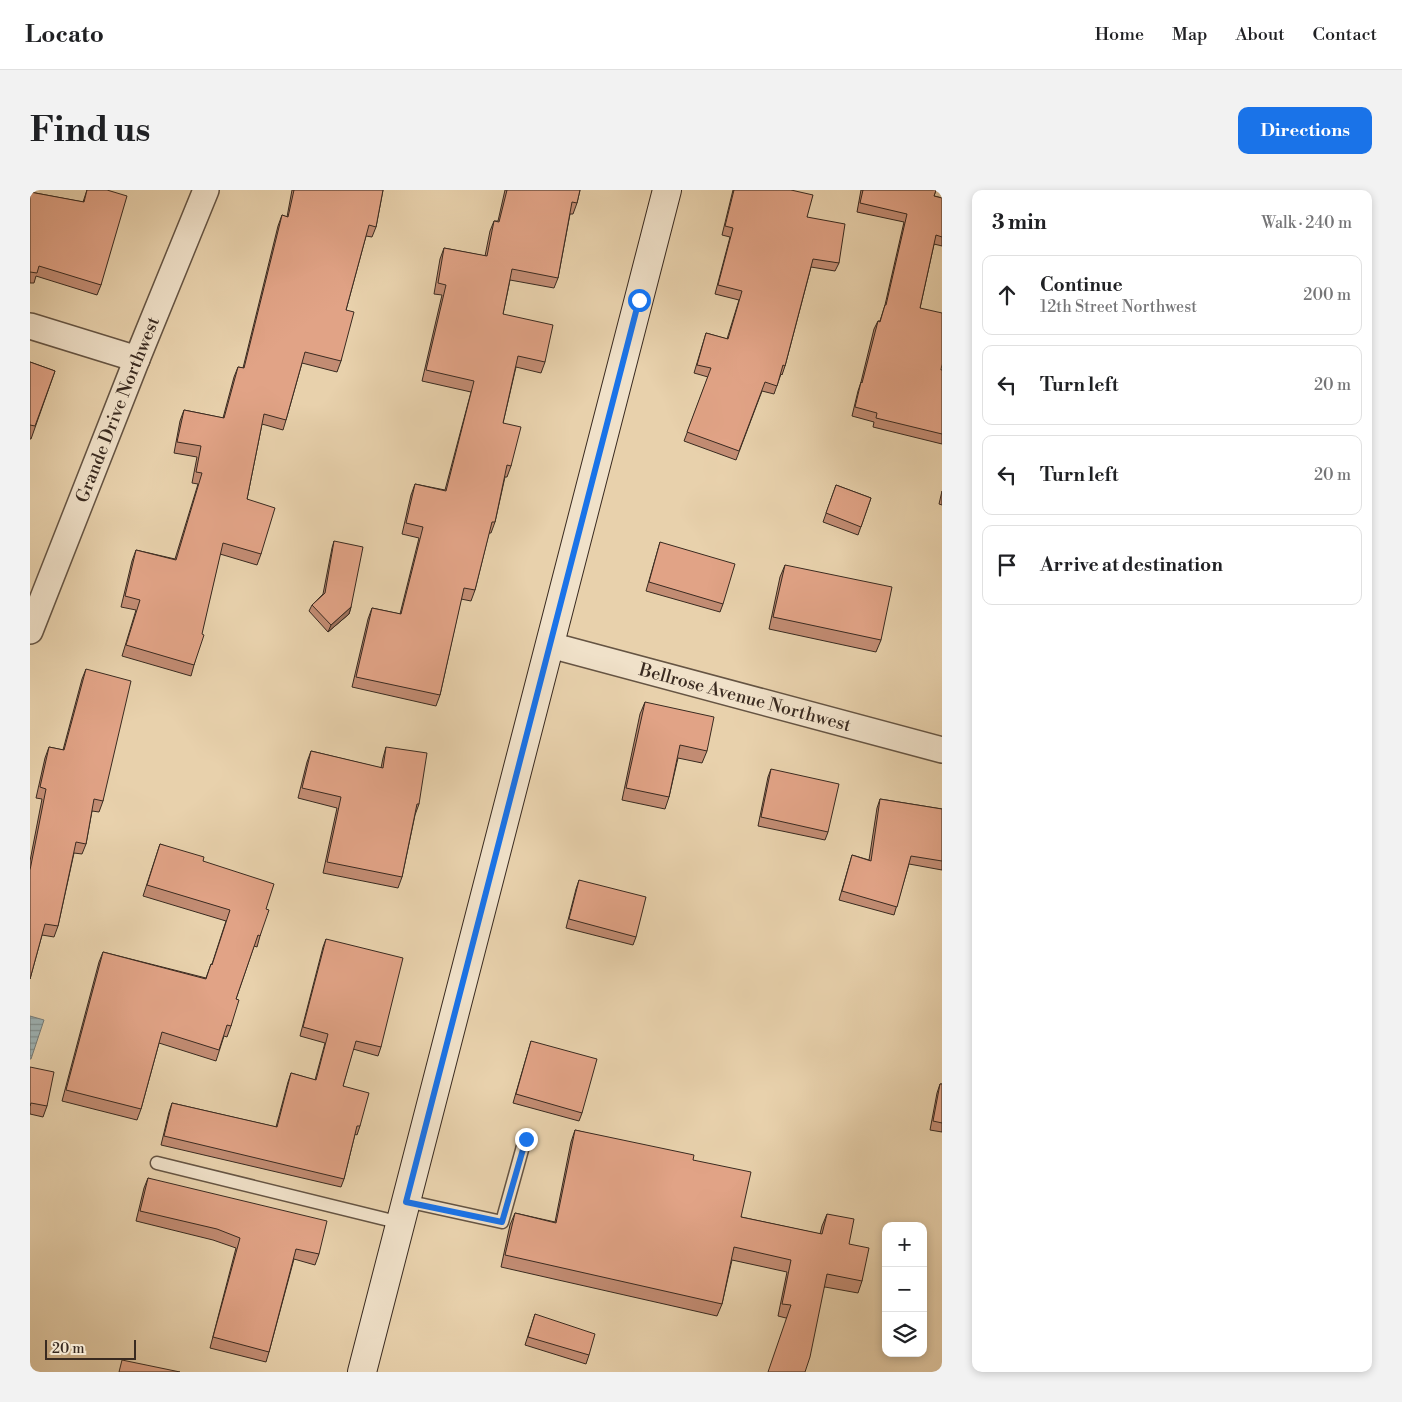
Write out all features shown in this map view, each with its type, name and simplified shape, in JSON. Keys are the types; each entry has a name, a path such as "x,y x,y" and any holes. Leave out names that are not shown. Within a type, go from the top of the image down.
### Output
{"street":[{"name":"Grande Drive Northwest","path":"30,631 206,190"},
{"path":"362,1372 667,190"},
{"path":"30,326 137,359"},
{"name":"Bellrose Avenue Northwest","path":"550,645 942,750"}],"lane":[{"path":"157,1163 403,1212 502,1222 526,1139"}],"shaded area":[{"path":"30,1016 44,1020 31,1059 30,1059"}],"building":[{"path":"87,190 107,190 127,196 101,285 39,266 37,273 30,272 30,192 84,202"},
{"path":"294,190 383,190 376,227 369,225 346,310 354,312 341,361 305,352 286,420 264,414 247,499 275,508 261,554 223,543 202,634 204,635 194,665 126,645 140,600 125,596 136,550 176,560 202,473 196,472 201,446 177,442 184,410 224,418 238,367 244,368 282,215 288,217"},
{"path":"507,190 580,190 577,203 572,202 558,278 512,269 503,314 553,325 545,362 518,356 503,423 521,427 511,466 507,465 495,522 492,522 475,590 464,588 440,695 356,677 372,608 401,614 423,527 406,523 415,484 446,491 474,381 426,370 446,285 438,283 444,248 487,256 494,221 499,222"},
{"path":"734,190 791,190 813,195 807,217 845,224 839,263 813,259 785,366 783,365 777,386 765,382 739,451 687,432 711,368 697,365 706,333 728,339 742,291 718,285 733,228 725,226"},
{"path":"863,190 936,190 934,196 942,198 942,237 936,235 920,308 942,313 942,434 876,418 877,413 855,407 878,321 880,322 886,305 907,214 860,203"},
{"path":"30,362 55,371 35,426 30,425"},
{"path":"836,485 871,498 861,527 826,513"},
{"path":"334,541 363,547 351,607 331,625 312,605 325,593"},
{"path":"660,542 735,564 723,604 649,582"},
{"path":"785,565 892,587 881,640 773,617"},
{"path":"86,669 131,681 103,801 94,799 86,844 76,842 58,926 45,924 30,979 30,870 46,789 40,787 49,747 64,750"},
{"path":"645,702 714,717 707,751 680,745 669,797 626,788"},
{"path":"386,747 427,753 419,804 417,804 402,877 327,862 341,797 302,788 311,751 383,768"},
{"path":"771,769 839,784 828,832 761,817"},
{"path":"880,799 942,809 942,861 911,856 897,907 842,891 852,855 871,861"},
{"path":"160,844 204,857 203,861 274,884 266,909 269,910 260,936 258,935 236,999 239,1000 231,1026 227,1025 219,1050 162,1032 141,1109 66,1090 103,952 206,979 212,965 230,910 147,885"},
{"path":"579,880 646,897 636,937 569,919"},
{"path":"326,939 403,958 381,1047 356,1041 343,1086 369,1093 360,1126 357,1126 344,1179 164,1136 172,1103 277,1127 291,1073 316,1080 328,1034 303,1027"},
{"path":"531,1041 597,1059 582,1113 516,1094"},
{"path":"30,1067 54,1072 47,1106 31,1103 30,1106"},
{"path":"940,1084 942,1084 942,1123 933,1121"},
{"path":"575,1130 694,1155 693,1160 751,1172 741,1217 822,1234 827,1214 854,1219 849,1244 869,1248 862,1281 827,1274 810,1357 805,1372 768,1372 791,1305 782,1304 791,1260 734,1247 722,1304 505,1255 515,1213 556,1223"},
{"path":"148,1178 327,1221 319,1254 296,1249 269,1352 213,1337 240,1238 217,1229 140,1211"},
{"path":"535,1314 595,1334 589,1355 528,1337"},
{"path":"122,1360 180,1372 119,1372"}],"route":[{"path":"526,1139 502,1222 406,1202 639,300"}]}
